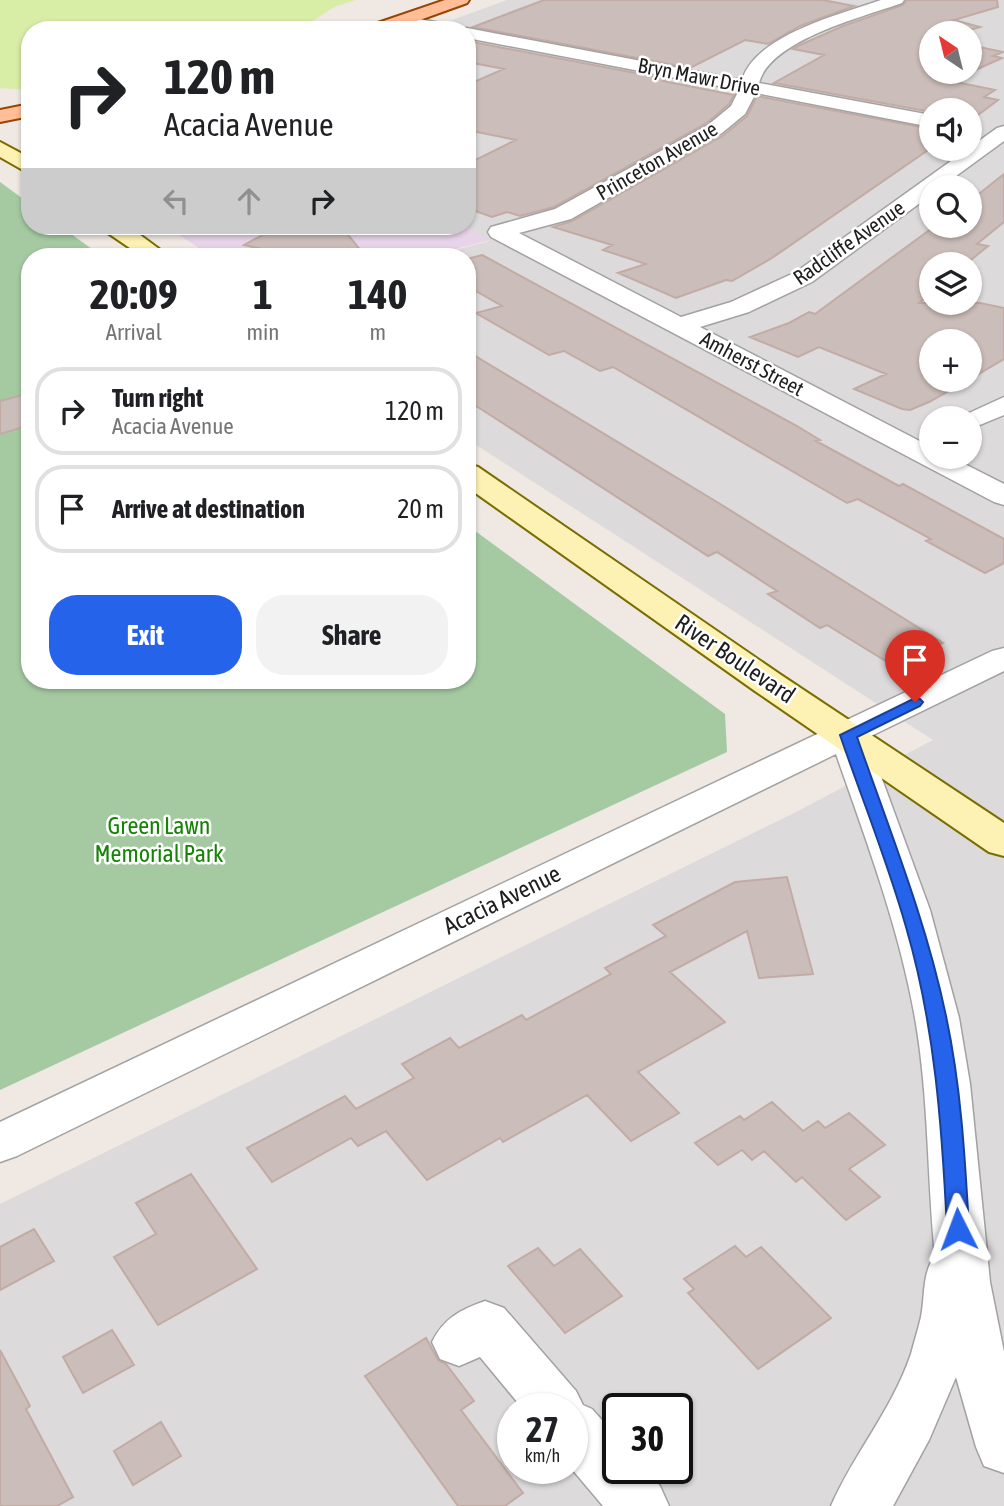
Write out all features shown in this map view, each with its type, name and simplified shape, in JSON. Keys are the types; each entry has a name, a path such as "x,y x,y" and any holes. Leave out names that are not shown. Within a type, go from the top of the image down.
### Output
{"main road":[{"path":"404,21 461,0"},
{"path":"0,116 21,112"},
{"path":"0,148 21,162"},
{"path":"126,235 145,248"},
{"name":"River Boulevard","path":"476,479 768,683 1004,842"}],"street":[{"name":"Princeton Avenue","path":"499,232 563,214 715,129 738,110 754,68 774,50 818,28 896,0"},
{"name":"Bryn Mawr Drive","path":"476,35 919,119"},
{"path":"982,130 1003,134"},
{"name":"Radcliffe Avenue","path":"679,327 740,307 804,277 1003,134"},
{"name":"Amherst Street","path":"499,232 679,327 919,441"},
{"path":"982,415 1004,405"},
{"name":"Amherst Street","path":"962,469 1004,496"},
{"name":"Acacia Avenue","path":"0,1143 1004,659"},
{"path":"848,735 915,927 937,1018 952,1121 958,1229 967,1297 988,1397 1004,1447"},
{"path":"860,1506 890,1461 920,1400 944,1330 958,1229"},
{"path":"459,1342 485,1324 543,1393"},
{"path":"588,1446 640,1506"}],"shaded area":[{"path":"507,0 1004,0 1004,1506 0,1506 0,1204 796,812 933,740 476,445 476,248 463,248 490,241 476,233 476,21 450,21"},
{"path":"476,232 491,240 459,248 199,248 179,235 476,235"}],"green space":[{"path":"0,0 355,0 334,7 313,21 21,21 21,89 0,88"},
{"name":"Green Lawn Memorial Park","path":"0,182 21,197 21,235 72,235 91,248 21,248 21,689 476,689 476,532 725,714 727,752 0,1090"}],"building":[{"path":"544,0 823,0 854,6 800,26 768,44 745,40 690,68 476,26"},
{"path":"907,0 997,0 998,7 954,20 958,21 919,21 919,84 966,84 995,90 984,97 998,100 982,112 982,98 919,98 919,110 774,83 824,55 793,49 843,26 903,5"},
{"path":"476,43 667,79 663,81 734,95 729,104 707,123 554,207 520,216 507,212 492,217 476,211 476,160 516,140 476,132 476,81 504,69 476,64"},
{"path":"982,48 1003,52 993,56 1002,58 982,67"},
{"path":"757,96 919,127 919,156 772,258 732,281 726,280 676,298 618,273 646,264 603,250 612,245 553,227 572,221 724,135 747,116"},
{"path":"1004,174 1004,222 977,244 988,246 981,252 919,252 919,315 982,315 982,303 1004,308 1004,359 982,372 982,329 919,329 919,392 947,392 910,410 854,389 886,374 819,347 798,357 750,337 789,323 809,312 815,314 919,238 982,238 982,191"},
{"path":"262,235 348,235 359,248 257,248 244,245"},
{"path":"482,255 820,440 816,441 1004,539 1004,563 985,573 926,541 931,539 858,499 847,503 613,367 600,371 564,351 549,355 476,313 502,306 476,291 476,257"},
{"path":"476,356 943,643 894,666 827,625 820,628 768,594 777,591 717,552 708,556 476,406"},
{"path":"21,395 21,428 0,434 0,401"},
{"path":"787,877 813,974 759,978 747,931 670,972 725,1022 638,1072 679,1113 631,1141 587,1095 503,1142 500,1138 427,1180 386,1131 358,1146 351,1138 272,1182 247,1148 345,1096 356,1109 414,1078 402,1064 450,1038 459,1048 522,1015 526,1020 611,974 605,968 666,936 653,925 735,882"},
{"path":"772,1102 803,1131 818,1121 825,1128 849,1113 885,1145 849,1169 880,1197 846,1220 802,1177 796,1182 764,1151 752,1160 742,1150 718,1165 695,1143 740,1116 744,1120"},
{"path":"191,1174 257,1269 158,1325 114,1257 156,1234 136,1203"},
{"path":"34,1229 54,1261 0,1290 0,1247"},
{"path":"735,1246 746,1257 761,1247 831,1318 758,1369 688,1293 694,1289 684,1279"},
{"path":"538,1248 554,1266 580,1249 622,1296 565,1333 508,1266"},
{"path":"112,1330 134,1365 83,1393 63,1357"},
{"path":"426,1338 438,1360 446,1364 474,1401 461,1410 497,1458 497,1484 516,1484 523,1493 505,1506 458,1506 365,1376"},
{"path":"0,1350 30,1406 26,1409 73,1497 57,1506 0,1506"},
{"path":"161,1422 181,1456 133,1485 114,1451"}],"route":[{"path":"915,702 848,735 915,927 937,1018 952,1121 958,1229"}]}
